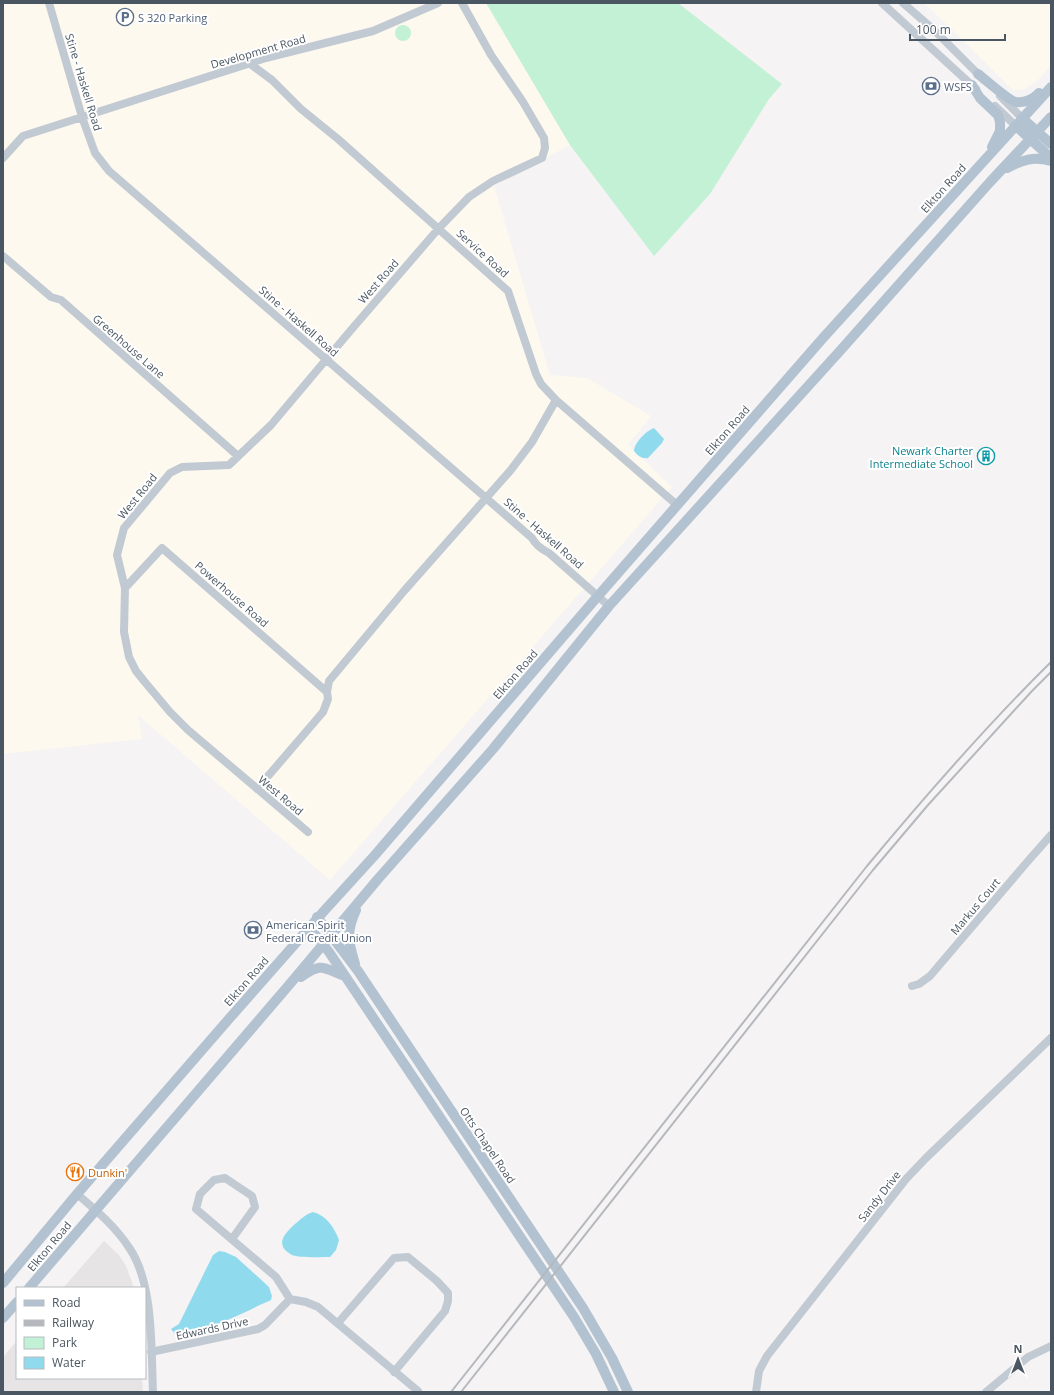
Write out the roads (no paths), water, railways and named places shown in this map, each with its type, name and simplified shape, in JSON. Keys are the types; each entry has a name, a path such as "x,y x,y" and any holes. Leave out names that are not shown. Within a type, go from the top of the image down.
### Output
{"main road":[{"path":"978,74 1016,102 1025,102 1037,96 1051,80"},
{"path":"972,85 980,98 995,111 1000,122 1000,131 988,157"},
{"name":"Elkton Road","path":"3,1283 77,1194 309,927 375,855 823,338 1051,86"},
{"name":"Elkton Road","path":"30,1287 361,900 493,749 609,606 1033,135 1051,117"},
{"path":"1019,122 1033,135 1051,160"},
{"path":"1033,135 1051,144"},
{"path":"1000,172 1025,159 1037,158 1051,160"},
{"path":"358,971 350,948 348,935 352,920 361,900"},
{"name":"Otts Chapel Road","path":"318,917 358,971 583,1308 612,1358 628,1392"},
{"path":"309,927 324,944 574,1318 596,1354 614,1392"},
{"path":"289,985 310,970 318,967 330,969 345,976"},
{"path":"3,1318 16,1303"}],"street":[{"name":"Stine - Haskell Road","path":"48,3 82,117 95,153 109,171 327,359 545,551 550,552 609,606"},
{"name":"Development Road","path":"82,117 249,64 373,31 438,3"},
{"path":"439,228 469,197 493,181 542,158 545,148 544,138 491,55 462,3"},
{"path":"882,3 972,85 1019,122"},
{"path":"903,3 934,30 978,74 1019,122"},
{"name":"Service Road","path":"249,64 272,80 301,109 338,139 508,291 536,374 541,384 556,400 677,505"},
{"path":"3,158 23,136 82,117"},
{"name":"West Road","path":"308,832 188,730 166,708 136,671 129,657 124,632 125,588 117,555 124,528 170,473 182,467 229,465 271,425 439,228"},
{"name":"Greenhouse Lane","path":"3,256 51,297 61,300 238,456"},
{"path":"257,789 323,712 328,699 327,692 329,681 378,622 510,471 532,442 556,400"},
{"name":"Powerhouse Road","path":"125,588 162,548 327,692"},
{"name":"Markus Court","path":"912,986 919,984 930,976 1051,835"},
{"name":"Sandy Drive","path":"756,1392 759,1371 767,1356 906,1179 1051,1038"},
{"path":"232,1239 255,1207 254,1201 252,1196 225,1178 214,1180 200,1194 196,1209 276,1277 290,1299 306,1302 318,1307 418,1391"},
{"path":"77,1194 109,1222 131,1250 143,1276 145,1287"},
{"path":"338,1323 394,1258 408,1257 437,1281 448,1293 446,1311 394,1372"},
{"path":"146,1294 149,1313 153,1392"},
{"name":"Edwards Drive","path":"151,1352 258,1329 265,1325 290,1299"},
{"path":"989,1391 1028,1357 1051,1346"}],"water":[{"path":"654,428 664,439 648,458 642,458 634,451 636,444 641,437"},
{"path":"313,1212 326,1219 335,1231 339,1240 336,1250 330,1257 295,1256 283,1247 282,1243 287,1232 304,1217"},
{"path":"219,1251 236,1257 269,1287 272,1296 271,1300 209,1327 185,1334 175,1334 171,1329 179,1324 213,1255"}],"railway":[{"path":"451,1392 867,866 957,761 1051,662"},
{"path":"461,1392 873,870 928,805 1051,672"}],"place":[{"name":"S 320 Parking","path":"125,17"},
{"name":"WSFS","path":"931,86"},
{"name":"Newark Charter Intermediate School","path":"986,456"},
{"name":"American Spirit Federal Credit Union","path":"253,930"},
{"name":"Dunkin'","path":"75,1172"}]}
